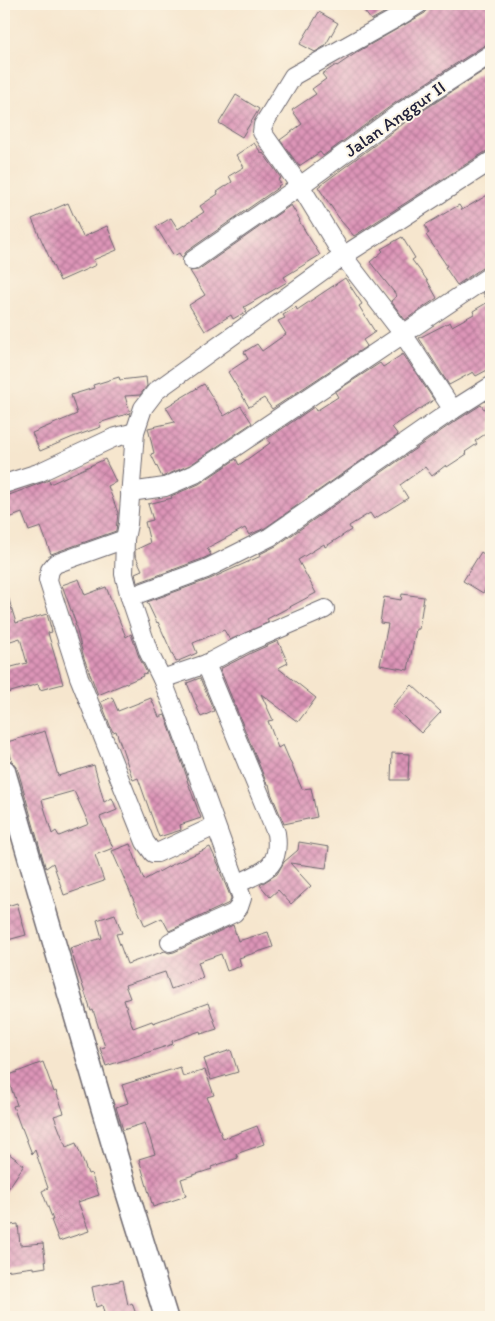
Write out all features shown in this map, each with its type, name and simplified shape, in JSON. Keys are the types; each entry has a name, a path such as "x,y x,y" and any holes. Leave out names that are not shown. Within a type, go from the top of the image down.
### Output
{"street":[{"path":"419,4 293,76 262,132 300,186 343,256 403,334 453,410"},
{"name":"Jalan Anggur II","path":"192,261 300,186 401,112 491,54"},
{"path":"170,942 234,913 239,907 242,898 243,882 215,826 179,722 162,679 149,653 124,574 125,539 128,524 135,432 143,408 156,391 343,256 491,162"},
{"path":"130,492 165,487 195,474 491,275"},
{"path":"130,597 206,569 270,537 453,410 491,386"},
{"path":"4,484 38,473 113,438 135,432"},
{"path":"125,539 54,564 50,570 48,580 78,677 145,842 151,851 157,853 215,826"},
{"path":"162,679 206,664 325,609"},
{"path":"206,664 276,833 278,845 273,860 264,871 243,882"},
{"path":"4,771 124,1182 164,1310"}],"building":[{"path":"359,4 400,4 371,20"},
{"path":"430,4 491,4 491,43 395,103 323,156 320,152 299,166 280,140 302,124 292,110 316,94 312,89 326,79 322,74 425,13"},
{"path":"319,12 338,23 325,46 315,52 300,44"},
{"path":"491,66 491,150 354,236 341,221 318,187 407,121"},
{"path":"236,95 259,109 242,137 219,123"},
{"path":"254,143 281,178 278,180 281,184 279,187 186,252 182,258 179,253 174,256 156,227 171,218 178,229 204,212 200,206 232,182 229,176 244,167 236,155"},
{"path":"491,193 491,265 485,266 457,285 445,267 447,266 426,235 429,233 425,225 459,205 462,210"},
{"path":"68,203 83,237 107,226 117,250 93,260 96,265 60,281 32,219"},
{"path":"291,205 320,255 284,277 287,282 244,307 247,311 233,319 231,315 205,331 189,305 205,295 190,271 198,270"},
{"path":"402,237 415,258 412,260 427,280 437,298 405,320 391,301 397,296 370,262 383,251 381,249"},
{"path":"345,278 362,304 359,306 375,332 363,340 367,346 272,409 264,398 249,407 228,372 248,359 244,352 257,344 262,351 286,334 278,321 285,318 283,315 296,307 297,310"},
{"path":"491,288 491,368 476,376 473,372 449,385 419,338 450,322 452,326 474,314 473,311 488,302 483,293"},
{"path":"403,354 434,400 392,427 398,435 265,528 249,535 245,528 207,548 211,555 137,583 135,573 142,570 135,555 135,550 150,543 145,522 153,520 148,504 172,498 171,496 199,484 236,459 239,465 270,443 267,439 314,407 316,411 338,397 335,392 380,363 383,367"},
{"path":"119,377 120,380 146,377 147,386 140,395 125,396 130,413 99,423 101,427 40,451 32,433 77,414 71,395 94,388 93,385"},
{"path":"204,384 224,416 241,406 252,423 190,465 162,477 151,454 154,453 148,428 175,422 166,407"},
{"path":"481,405 484,409 491,405 491,430 475,441 477,444 465,452 467,454 447,467 446,465 432,476 425,467 400,485 408,498 374,519 370,513 349,526 351,530 325,547 324,544 298,560 316,593 267,619 269,622 230,640 224,630 193,643 197,653 176,662 147,602 210,579 261,556 260,554 276,546"},
{"path":"105,459 116,482 108,486 118,513 116,531 51,554 41,527 29,531 22,513 4,520 4,497 49,480 50,484"},
{"path":"481,552 491,559 491,580 483,593 463,581"},
{"path":"79,579 85,595 106,587 126,637 131,634 147,673 98,695 84,658 76,624 62,585"},
{"path":"4,593 7,593 16,623 47,614 52,632 48,633 63,684 40,690 38,684 4,694 4,669 27,663 20,638 4,643"},
{"path":"402,594 424,597 419,629 416,629 408,670 380,665 388,624 380,623 384,597 401,600"},
{"path":"278,641 288,663 278,668 316,698 298,722 261,694 273,720 268,721 278,748 283,745 302,789 311,788 317,817 284,824 220,669"},
{"path":"200,678 214,711 201,717 187,683"},
{"path":"412,685 441,712 421,733 392,706"},
{"path":"112,697 118,711 151,698 159,717 165,715 201,818 180,825 181,830 159,837 138,778 133,780 116,731 113,732 101,702"},
{"path":"45,731 58,776 94,765 104,802 112,798 117,810 100,817 113,848 95,855 104,881 64,895 53,863 46,868 45,866 17,767 12,761 7,742","holes":["74,791 89,824 59,836 56,831 52,834 42,800"]},
{"path":"392,753 409,754 408,780 391,780"},
{"path":"299,842 329,847 326,868 290,863 311,886 291,904 278,890 270,897 260,885 277,874 284,862 298,850"},
{"path":"130,844 144,880 210,847 231,898 230,902 169,931 162,918 145,926 112,851"},
{"path":"17,903 26,935 4,941 4,907"},
{"path":"115,914 122,933 116,934 127,964 165,951 169,953 174,952 233,925 238,941 268,932 273,947 239,958 241,966 227,971 221,954 198,962 203,978 171,989 165,972 125,985 130,998 124,1000 133,1028 152,1021 153,1023 208,1003 217,1029 201,1034 200,1031 172,1041 173,1044 106,1066 100,1048 105,1047 70,948 102,938 97,920"},
{"path":"231,1050 238,1072 211,1080 204,1059"},
{"path":"43,1062 64,1113 54,1116 66,1147 76,1143 88,1174 91,1173 99,1195 78,1202 89,1231 59,1241 42,1191 48,1188 35,1150 32,1154 21,1128 13,1106 17,1105 7,1076"},
{"path":"180,1067 183,1077 205,1070 214,1095 207,1097 223,1139 257,1126 264,1144 236,1154 238,1158 211,1167 212,1169 181,1179 186,1196 153,1207 139,1159 155,1154 145,1123 123,1130 116,1107 128,1103 122,1085"},
{"path":"4,1150 24,1165 4,1195"},
{"path":"18,1224 20,1245 43,1243 46,1267 4,1271 4,1226"},
{"path":"123,1280 128,1305 132,1303 137,1317 98,1317 98,1315 104,1313 102,1305 96,1307 92,1287"}]}
